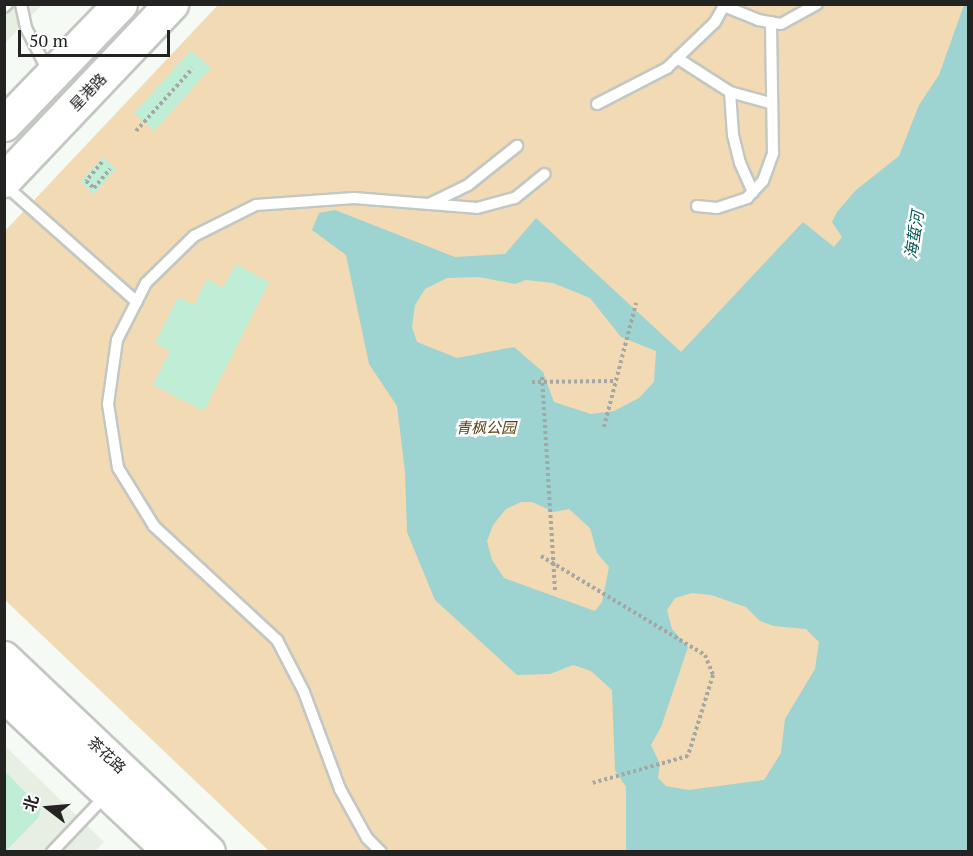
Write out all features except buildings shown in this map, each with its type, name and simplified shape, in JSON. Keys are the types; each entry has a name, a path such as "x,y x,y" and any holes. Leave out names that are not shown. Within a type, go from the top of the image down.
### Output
{"main road":[{"path":"4,124 120,4"},
{"name":"星港路","path":"4,180 171,4"},
{"name":"茶花路","path":"4,658 209,852"},
{"name":"茶花路","path":"4,695 170,852"}],"lane":[{"path":"21,4 26,28 51,76"},
{"path":"597,104 667,68 715,22 724,5 782,24 817,4"},
{"path":"697,206 717,208 747,198 763,181 773,153 770,103 771,22"},
{"path":"677,58 730,92 770,103"},
{"path":"730,92 733,135 740,163 753,192"},
{"path":"429,204 468,185 518,146"},
{"path":"381,852 368,838 340,789 304,692 277,640 154,526 118,468 108,404 117,340 146,284 194,236 256,205 354,198 477,208 515,198 545,174"},
{"path":"4,184 136,302"},
{"path":"52,852 108,793"}],"path":[{"path":"136,131 192,69"},
{"path":"102,162 86,181 94,188 110,168"},
{"path":"604,427 636,303"},
{"path":"532,382 542,380 616,381"},
{"path":"542,380 555,592"},
{"path":"541,556 705,655 713,675 688,756 592,783"}],"shaded area":[{"path":"5,5 42,5 5,43"},
{"path":"4,745 104,842 95,851 5,851"}],"green space":[{"name":"青枫公园","path":"218,5 968,5 968,851 269,851 5,600 4,232"}],"water":[{"name":"海蜇河","path":"964,5 968,5 968,851 626,851 626,787 615,770 612,690 591,671 573,665 550,674 517,675 435,600 407,532 405,472 397,406 369,364 346,255 312,230 319,213 335,210 455,257 505,254 536,218 681,352 803,222 834,247 842,237 832,222 837,212 856,190 899,156 919,105 939,75","holes":["479,277 515,284 526,280 553,283 590,298 621,337 656,351 654,382 639,398 614,411 591,414 554,402 543,372 514,347 457,358 417,342 412,327 415,305 425,289 447,278","521,502 532,502 554,512 569,509 590,528 597,553 609,567 602,602 595,611 504,578 492,560 487,541 493,525 506,509","692,593 711,595 746,607 760,621 774,626 806,629 819,642 815,669 785,719 781,753 764,780 689,790 666,786 658,778 660,764 651,745 661,727 688,647 672,629 667,610 675,598"]}]}
